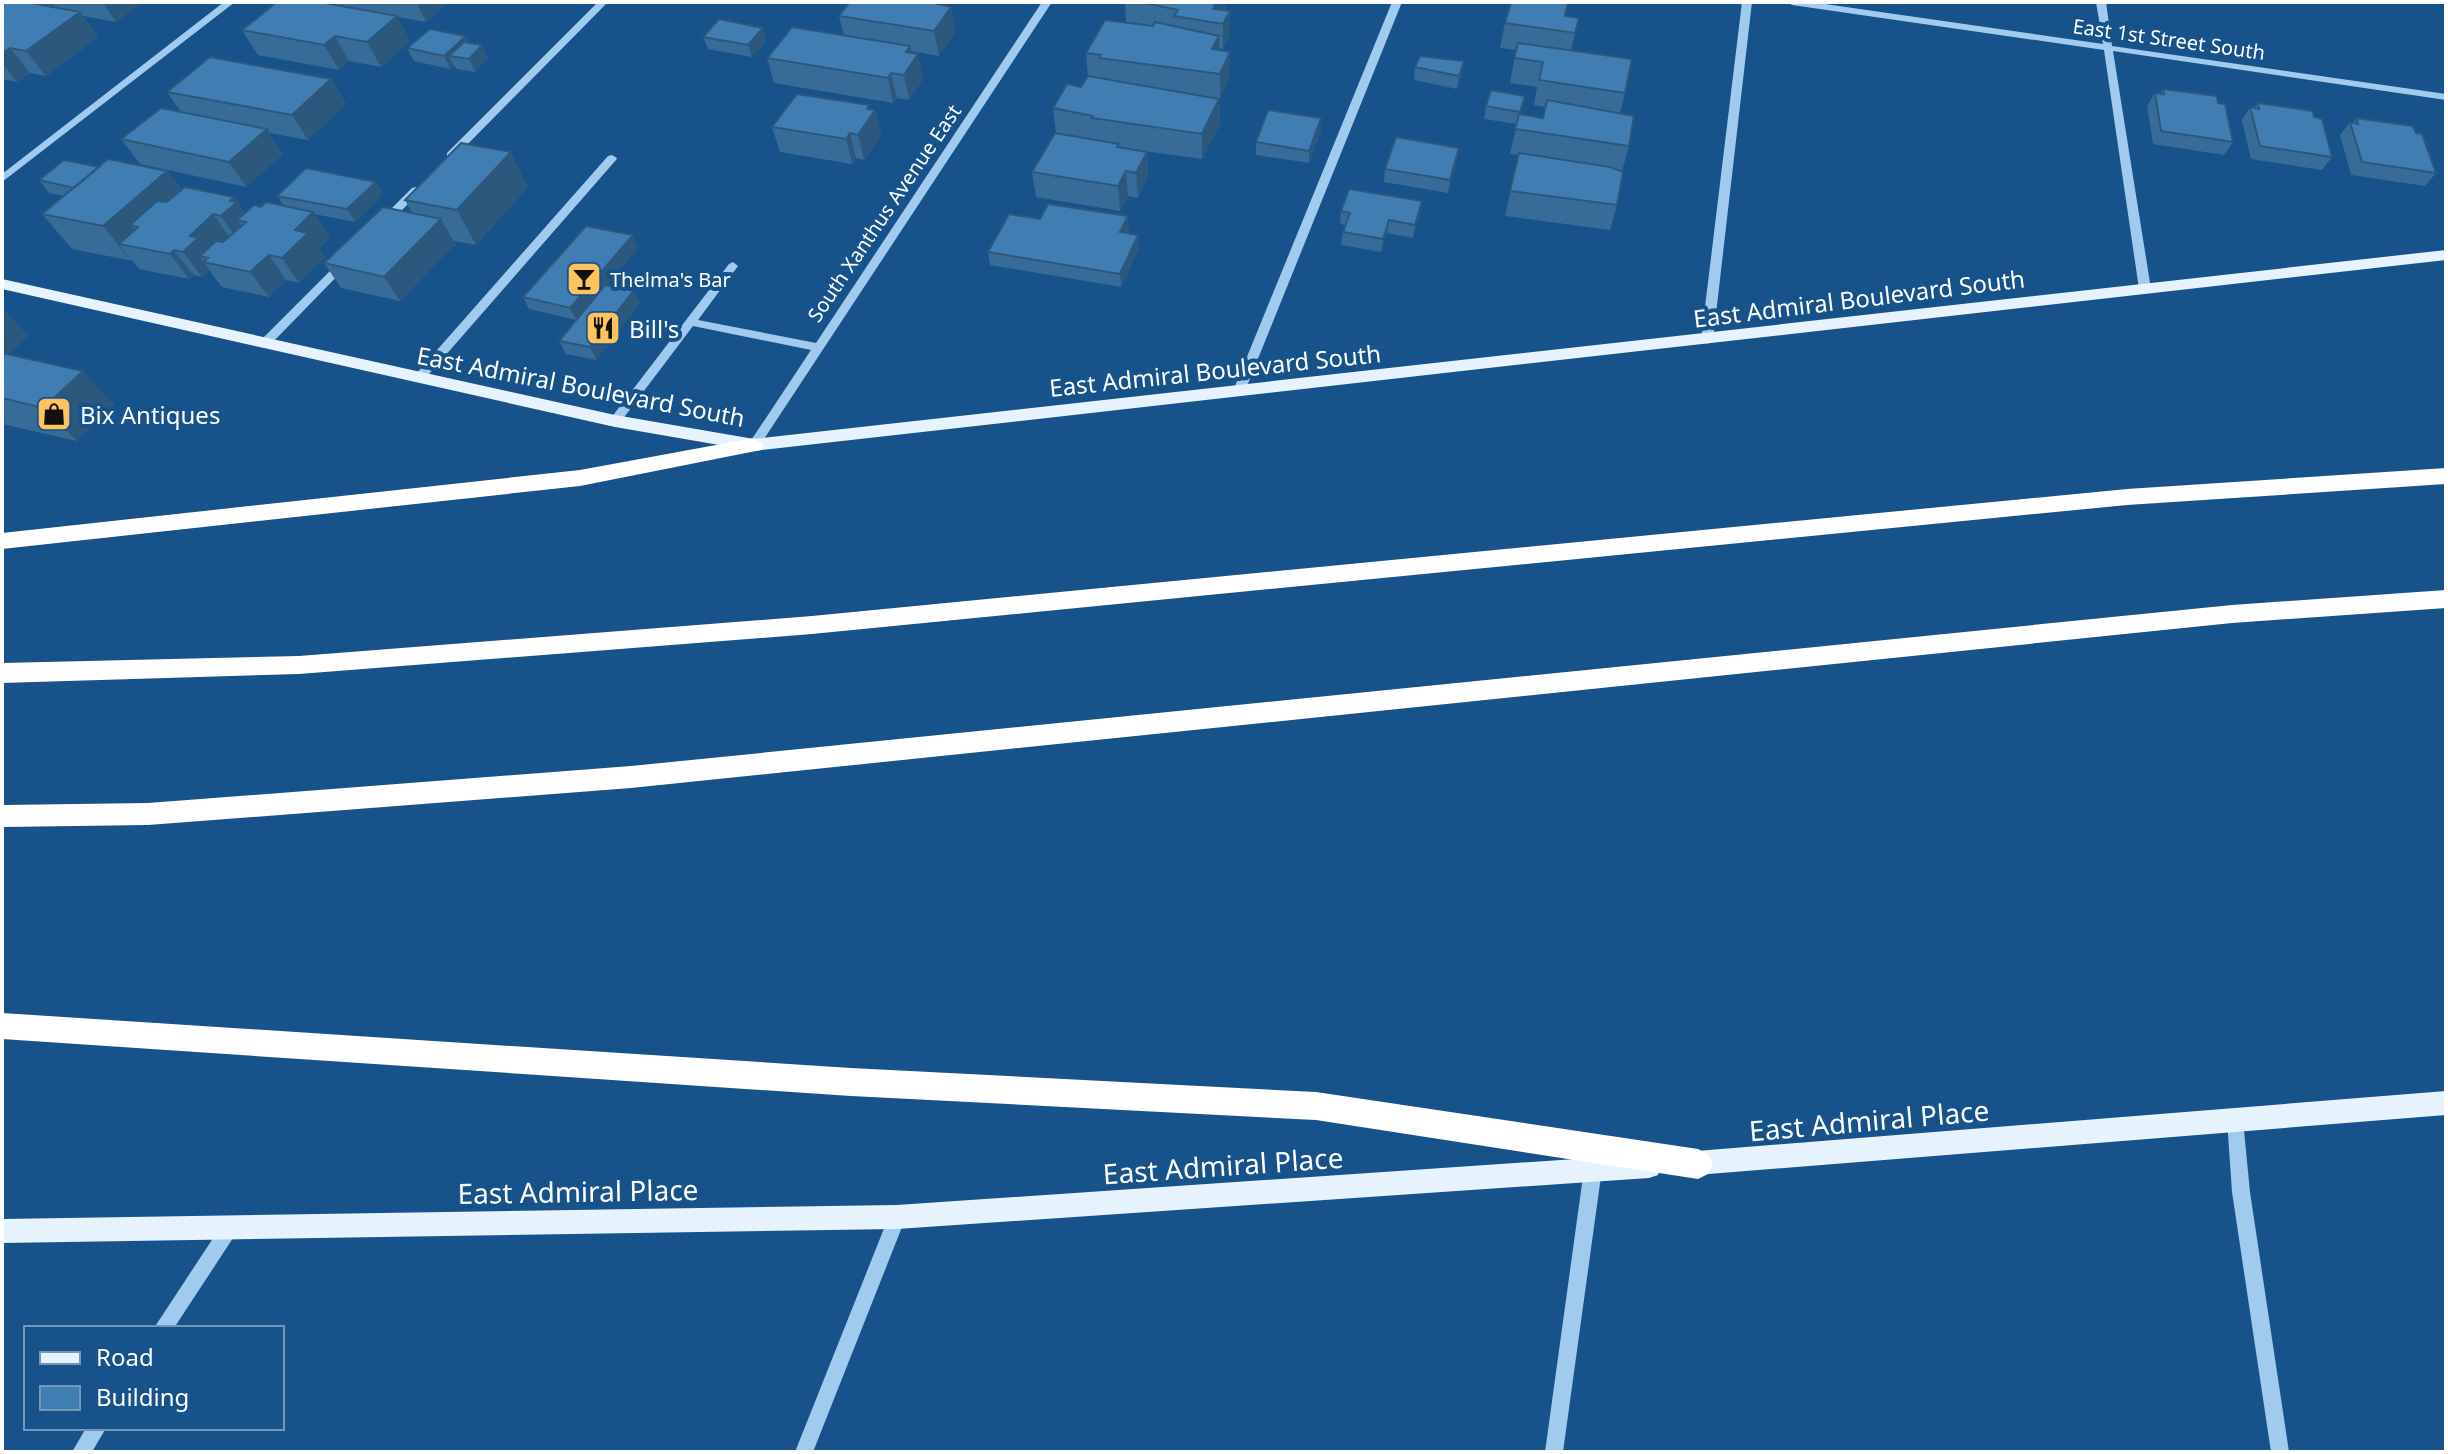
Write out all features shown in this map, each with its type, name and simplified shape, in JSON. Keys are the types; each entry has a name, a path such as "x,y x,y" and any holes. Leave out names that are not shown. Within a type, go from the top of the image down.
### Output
{"highway":[{"path":"2,541 580,478 754,445"},
{"path":"2,673 299,665 812,625 2111,498 2446,476"},
{"path":"2,816 148,814 631,777 2232,614 2446,599"},
{"path":"2,1026 851,1082 1316,1106 1698,1164"}],"main road":[{"name":"East Admiral Boulevard South","path":"2,284 615,421 754,445 2446,255"},
{"name":"East Admiral Place","path":"2,1231 897,1217 1698,1164 2446,1103"}],"street":[{"path":"2,179 230,2"},
{"path":"438,168 603,2"},
{"name":"South Xanthus Avenue East","path":"754,445 1047,2"},
{"path":"1239,391 1397,2"},
{"path":"1707,340 1747,2"},
{"name":"East 1st Street South","path":"1792,2 2446,97"},
{"path":"2101,2 2145,289"},
{"path":"419,378 612,158"},
{"path":"373,234 427,179"},
{"path":"265,343 351,256"},
{"path":"615,421 733,266"},
{"path":"691,322 816,347"},
{"path":"2235,1120 2241,1192 2280,1452"},
{"path":"1554,1452 1593,1169"},
{"path":"804,1452 897,1217"},
{"path":"164,1326 231,1226"},
{"path":"81,1452 96,1430"}],"building":[{"path":"2,2 26,2 80,12 26,51 10,48 2,54"},
{"path":"277,2 319,2 397,16 367,42 335,36 324,45 242,30"},
{"path":"850,2 939,2 937,4 951,7 934,31 839,16"},
{"path":"1140,2 1216,2 1213,9 1230,11 1223,24 1174,16 1178,10"},
{"path":"1511,2 1568,2 1565,16 1579,18 1575,33 1505,23"},
{"path":"719,19 763,28 748,45 703,37"},
{"path":"1105,20 1153,26 1155,22 1219,36 1212,49 1230,52 1220,74 1099,58 1101,55 1086,53"},
{"path":"792,27 910,46 906,52 918,54 904,75 891,73 888,78 767,58"},
{"path":"430,29 466,36 444,56 407,48"},
{"path":"464,42 482,45 469,59 449,56"},
{"path":"1518,43 1632,59 1625,93 1539,80 1543,62 1514,58"},
{"path":"1420,56 1464,61 1459,76 1415,67"},
{"path":"210,57 331,79 292,115 167,92"},
{"path":"1088,76 1219,99 1202,134 1092,118 1053,108 1067,84 1081,87"},
{"path":"2163,89 2217,96 2218,103 2225,104 2233,142 2161,131 2155,93 2164,94"},
{"path":"1491,90 1525,96 1520,112 1486,106"},
{"path":"797,94 869,105 867,109 875,110 858,135 850,133 846,139 772,127"},
{"path":"1547,100 1634,116 1629,146 1515,129 1519,114 1543,118"},
{"path":"2258,103 2313,111 2314,117 2322,119 2332,157 2260,146 2250,107 2259,109"},
{"path":"161,108 267,129 229,162 121,139"},
{"path":"1268,110 1321,118 1309,151 1256,142"},
{"path":"2356,118 2413,126 2416,133 2422,134 2436,173 2362,162 2350,122 2358,124"},
{"path":"1055,133 1147,152 1136,173 1126,171 1118,186 1032,172"},
{"path":"1396,137 1459,148 1450,180 1385,169"},
{"path":"461,143 511,152 457,210 405,200"},
{"path":"1519,153 1610,167 1623,172 1617,205 1510,191"},
{"path":"108,159 167,171 103,226 42,214"},
{"path":"64,160 99,167 74,188 39,180"},
{"path":"306,168 376,182 347,209 277,196"},
{"path":"185,187 234,197 230,201 237,202 221,216 213,214 190,236 198,238 183,252 174,250 170,254 119,244 138,227 130,225 157,201 167,202"},
{"path":"1349,189 1422,201 1415,225 1389,220 1383,239 1343,232 1350,213 1341,211"},
{"path":"266,202 313,212 295,230 308,233 282,258 269,255 250,272 203,262 208,258 200,256 216,241 223,242 246,222 237,220 254,205 261,207"},
{"path":"1048,204 1128,216 1120,232 1138,235 1120,274 988,252 1009,214 1040,219"},
{"path":"383,207 441,219 384,277 324,263"},
{"path":"586,226 633,235 570,308 523,297"},
{"path":"605,285 634,290 590,347 559,341"},
{"path":"2,353 83,371 43,408 2,398"}],"place":[{"name":"Thelma's Bar","path":"584,279"},
{"name":"Bill's","path":"603,328"},
{"name":"Bix Antiques","path":"54,414"}]}
